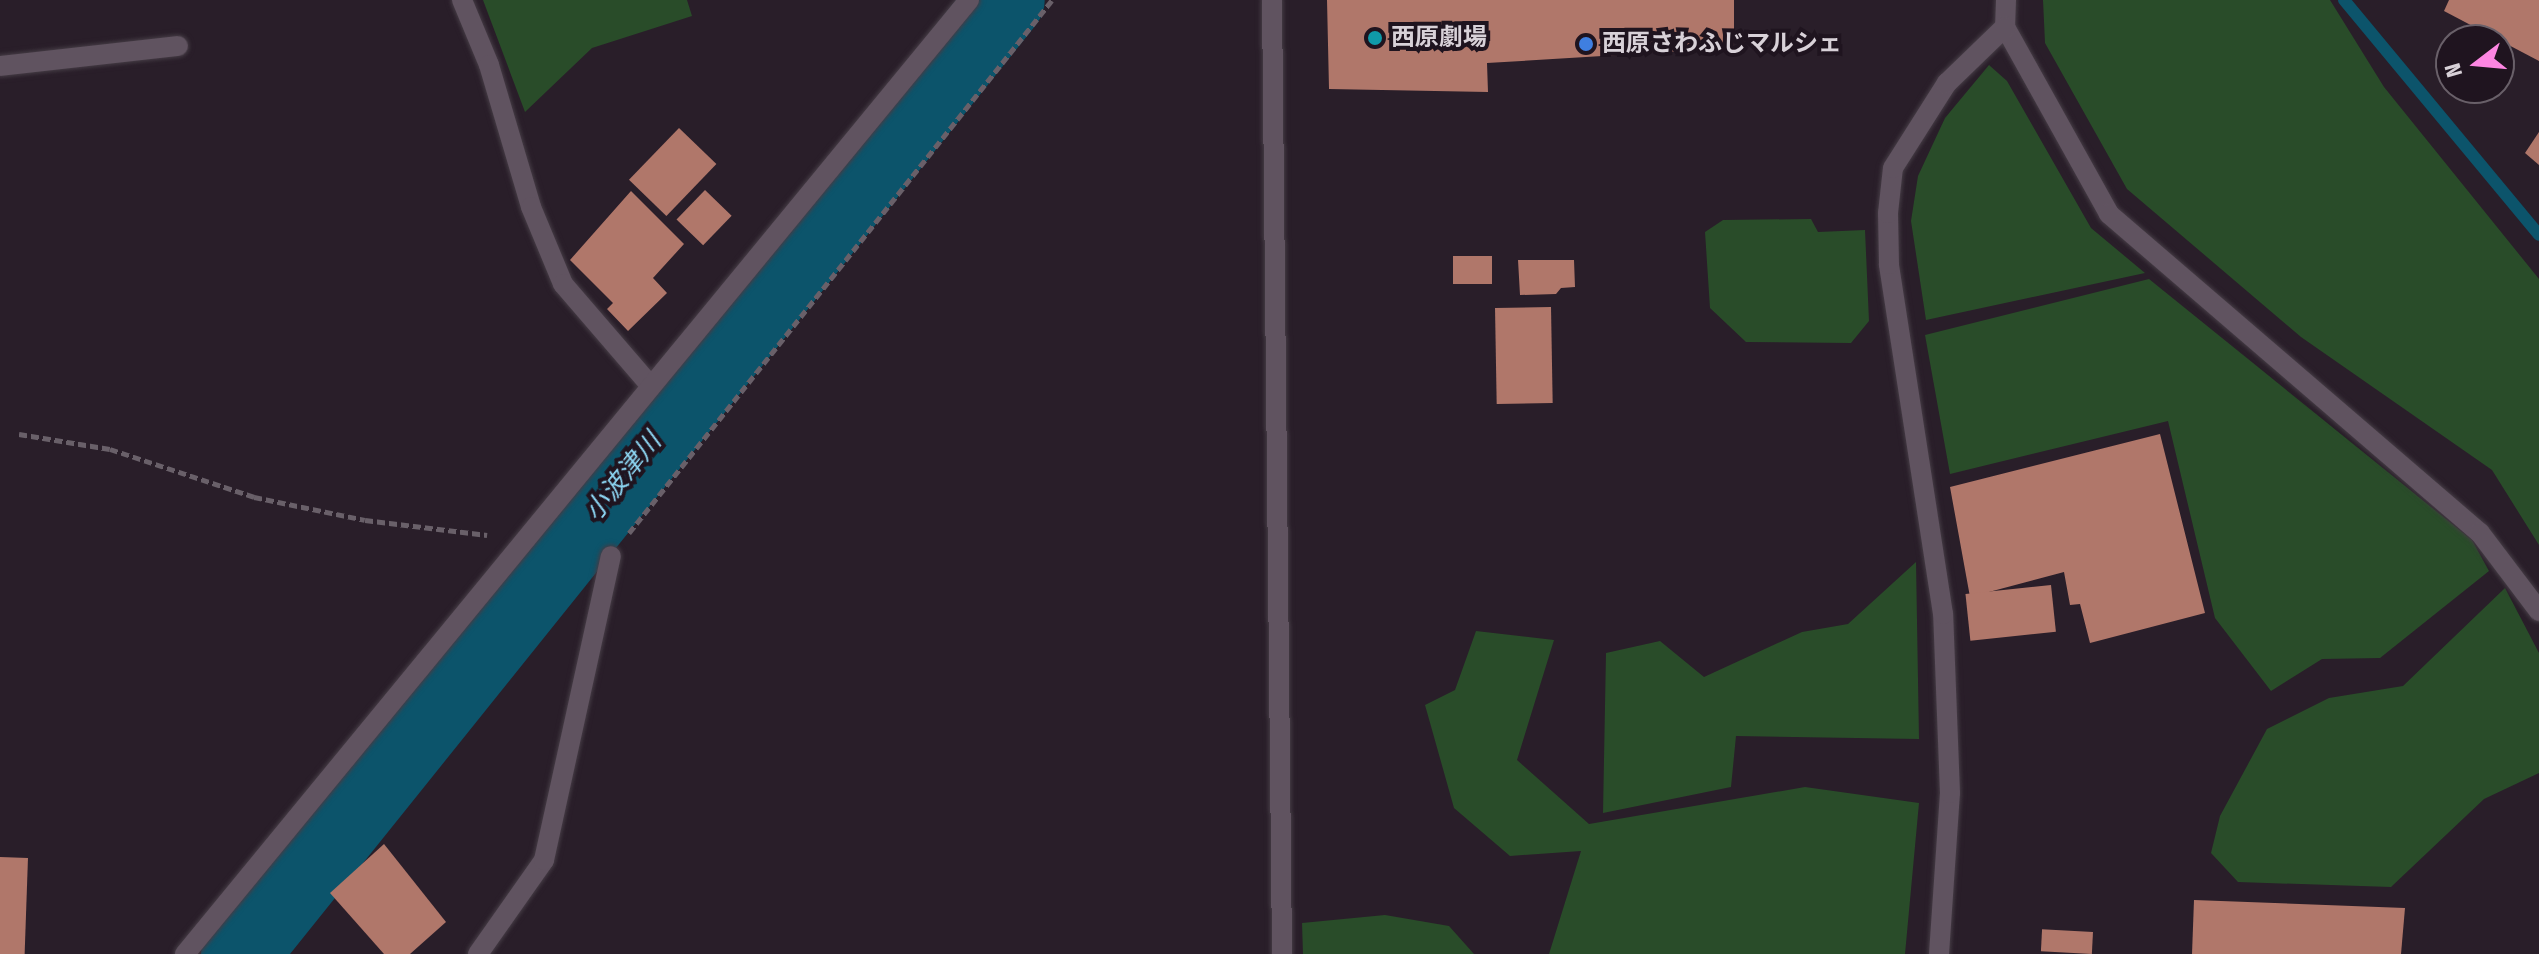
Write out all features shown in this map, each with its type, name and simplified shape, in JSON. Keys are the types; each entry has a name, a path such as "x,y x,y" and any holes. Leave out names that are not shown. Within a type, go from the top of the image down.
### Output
{"street":[{"path":"462,0 489,65 531,207 563,284 650,385"},
{"path":"185,954 969,0"},
{"path":"1272,0 1282,954"},
{"path":"2006,0 2005,27 2109,214 2480,533 2539,611"},
{"path":"1939,954 1950,793 1943,614 1889,264 1888,213 1893,168 1947,83 2005,27"},
{"path":"0,66 178,46"},
{"path":"478,954 544,860 611,556"}],"path":[{"path":"611,556 1052,0"},
{"path":"19,434 110,449 254,497 365,520 490,536 518,547"}],"green space":[{"path":"483,0 687,0 692,16 592,48 525,112"},
{"path":"2043,0 2330,0 2384,87 2539,279 2539,545 2492,470 2301,337 2127,189 2045,43"},
{"path":"1989,65 2007,81 2091,228 2145,273 1926,320 1911,221 1918,176 1945,118"},
{"path":"1811,219 1818,232 1865,230 1869,321 1851,343 1746,342 1710,308 1705,232 1723,220"},
{"path":"2149,279 2472,540 2489,571 2380,658 2322,659 2271,691 2215,618 2168,421 1950,474 1925,335"},
{"path":"1916,562 1919,739 1736,736 1731,787 1603,813 1606,653 1660,641 1704,677 1802,632 1848,624"},
{"path":"2505,588 2539,653 2539,773 2484,799 2391,887 2238,882 2211,853 2220,816 2267,729 2329,698 2403,686"},
{"path":"1476,631 1554,640 1517,760 1589,824 1805,787 1919,803 1905,954 1549,954 1581,851 1510,856 1454,808 1425,705 1455,690"},
{"path":"1385,915 1449,926 1474,954 1303,954 1302,923"}],"building":[{"path":"1327,0 1734,0 1734,48 1487,63 1488,92 1329,89"},
{"path":"2449,0 2539,0 2539,61 2515,48 2515,24 2469,24 2444,11"},
{"path":"679,128 716,164 666,216 629,180"},
{"path":"2539,132 2539,165 2525,153"},
{"path":"705,190 732,216 703,245 677,219"},
{"path":"631,191 684,244 653,278 667,293 628,331 607,309 613,303 570,260"},
{"path":"1453,256 1492,256 1492,284 1453,284"},
{"path":"1518,260 1574,260 1575,287 1561,288 1556,294 1520,295"},
{"path":"1551,307 1553,403 1497,404 1495,308"},
{"path":"2160,434 2205,613 2090,643 2080,604 2070,605 2064,572 1970,597 1950,487"},
{"path":"2051,585 2056,632 1970,641 1965,594"},
{"path":"384,844 446,922 410,954 384,954 330,893"},
{"path":"0,857 28,858 25,954 0,954"},
{"path":"2194,900 2405,908 2401,954 2192,954"},
{"path":"2042,929 2093,932 2092,954 2041,951"}],"waterway":[{"name":"小波津川","path":"240,954 1006,0"},
{"path":"2344,0 2539,235"}],"place":[{"name":"西原劇場","path":"1375,38"},
{"name":"西原さわふじマルシェ","path":"1586,44"}]}
